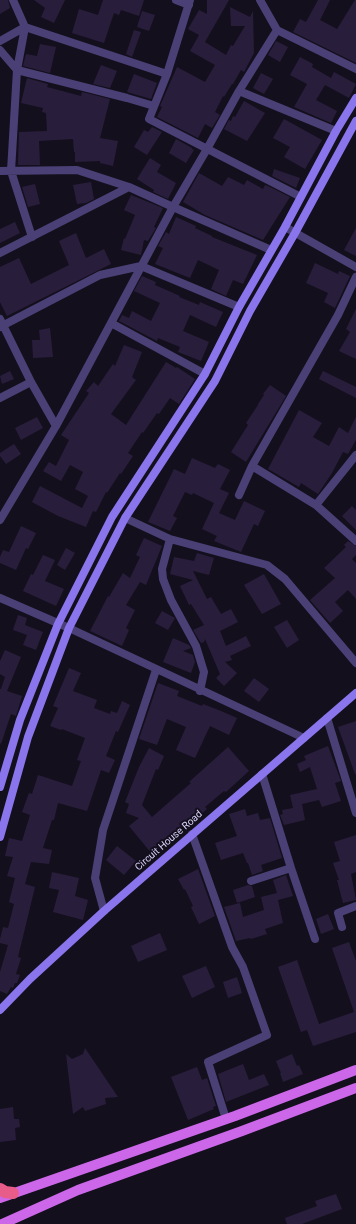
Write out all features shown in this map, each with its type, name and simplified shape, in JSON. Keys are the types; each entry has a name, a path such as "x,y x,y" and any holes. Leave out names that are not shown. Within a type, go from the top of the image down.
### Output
{"highway":[{"path":"0,1189 5,1192 13,1193"}],"main road":[{"path":"0,1198 226,1119 356,1070"},
{"path":"2,1224 78,1190 242,1132 356,1088"}],"street":[{"path":"13,0 25,27 17,70 11,171 32,237"},
{"path":"176,0 190,3 149,119 301,197"},
{"path":"260,0 277,30 356,69"},
{"path":"0,41 25,27 166,74"},
{"path":"0,520 56,426 141,266 239,91 277,30"},
{"path":"0,50 17,70 154,106"},
{"path":"239,91 336,131"},
{"path":"0,787 20,720 58,624 112,517 205,374 239,307 285,227 336,131 356,98"},
{"path":"0,837 28,737 69,628 125,518 215,380 250,311 295,233 356,120"},
{"path":"0,171 77,170 129,187 173,208 271,250"},
{"path":"0,253 129,187"},
{"path":"285,227 356,267"},
{"path":"56,426 1,324 100,275 141,266 239,307"},
{"path":"239,495 252,466 338,315 356,277"},
{"path":"111,323 205,374"},
{"path":"0,398 31,382"},
{"path":"316,505 356,454"},
{"path":"252,466 316,505 356,541"},
{"path":"125,518 170,539 267,565 285,579 356,663"},
{"path":"170,539 162,569 163,578 170,600 196,646 204,672 200,690"},
{"path":"0,598 69,628 304,738"},
{"path":"104,911 95,878 103,830 156,670"},
{"name":"Circuit House Road","path":"0,1010 30,979 104,911 356,693"},
{"path":"327,718 356,813"},
{"path":"262,774 315,939"},
{"path":"192,834 232,947 243,967 267,1035 208,1062 226,1119"},
{"path":"251,880 291,868"},
{"path":"342,927 338,912 356,906"}],"building":[{"path":"0,0 8,0 10,8 0,14"},
{"path":"34,0 65,0 54,23 41,17 45,8"},
{"path":"103,0 144,0 139,16 121,10 119,15 114,13 104,43 72,33 79,9 98,15"},
{"path":"207,0 229,0 205,42 226,55 231,45 233,46 245,26 231,26 230,7 250,17 253,11 254,53 244,72 241,70 224,97 223,96 215,112 220,115 212,128 205,124 198,138 157,117 162,107 160,106 177,67 205,82 215,65 190,51 199,35 188,29 199,10 207,14"},
{"path":"318,0 330,0 320,20 337,29 356,0 356,63 293,32 300,19 306,22"},
{"path":"142,11 155,15 149,31 137,27"},
{"path":"134,30 141,32 132,57 126,54"},
{"path":"276,41 288,47 280,62 268,55"},
{"path":"40,44 56,47 50,73 23,66 26,54 37,56"},
{"path":"300,57 313,64 312,67 331,78 334,72 356,84 349,98 325,85 316,100 337,111 331,123 294,107 307,84 290,75"},
{"path":"101,65 117,71 110,88 93,84"},
{"path":"261,73 273,79 264,94 253,88"},
{"path":"134,74 157,83 151,99 127,92"},
{"path":"27,78 48,84 47,87 81,96 82,92 110,99 100,138 118,141 113,166 100,163 100,161 75,162 73,139 39,141 40,165 18,165 19,132 47,131 46,113 42,112 43,108 21,103"},
{"path":"244,101 265,113 247,141 224,129 229,120 231,121 233,116 235,117"},
{"path":"284,119 322,140 305,169 284,157 290,147 273,138"},
{"path":"152,127 162,132 147,155 134,147 144,130 148,132"},
{"path":"176,139 194,150 186,163 169,153"},
{"path":"150,158 161,165 157,172 176,183 168,199 153,192 154,190 137,179"},
{"path":"274,169 300,178 296,188 272,176"},
{"path":"199,173 222,186 228,177 244,185 247,180 263,189 265,185 290,197 263,240 205,215 183,202"},
{"path":"91,182 94,199 86,203 77,204 73,185"},
{"path":"35,184 40,204 28,207 22,187"},
{"path":"131,195 163,208 154,227 156,228 148,241 144,240 141,255 121,250 124,238 125,239 135,215 124,210"},
{"path":"176,217 196,226 195,228 212,237 257,255 243,284 233,280 226,296 211,289 219,270 198,260 190,278 155,264 163,248 158,246 166,232 169,234"},
{"path":"15,222 20,233 0,243 0,229"},
{"path":"356,228 356,256 344,250"},
{"path":"76,233 86,258 104,249 111,264 7,316 0,302 0,267 19,258 31,284 69,265 59,241"},
{"path":"315,263 338,274 339,271 350,276 335,308 324,302 328,293 306,283"},
{"path":"142,276 156,282 155,285 180,296 179,297 199,305 200,302 223,312 216,327 190,315 183,331 209,342 201,361 178,352 180,347 158,338 157,341 119,321 122,315 129,318 132,311 151,321 160,303 134,291"},
{"path":"356,309 356,359 339,351 350,332 346,329"},
{"path":"50,328 53,357 33,358 32,340 40,340 39,330"},
{"path":"124,345 142,352 132,377 136,380 111,414 126,425 166,362 176,368 177,367 195,379 179,404 170,398 159,414 157,413 143,433 142,432 128,453 133,456 107,493 106,492 96,512 93,511 86,527 58,516 32,502 40,486 82,508 88,496 75,489 83,472 70,465 61,481 43,471 49,462 56,466 69,440 61,435 89,393 86,391 94,382 98,386 113,364 115,366"},
{"path":"10,371 14,379 2,384 0,376"},
{"path":"323,371 356,387 356,398 319,379"},
{"path":"270,385 286,396 246,462 231,452 248,425 246,423"},
{"path":"299,410 322,423 313,437 329,446 339,427 348,433 356,417 356,440 348,454 343,452 332,473 318,494 301,483 299,487 268,469"},
{"path":"37,417 43,428 21,440 15,428"},
{"path":"14,444 21,454 6,464 0,456 0,453"},
{"path":"192,458 215,468 218,464 230,470 220,489 229,493 219,513 235,520 244,501 265,511 258,526 254,524 241,552 214,541 217,536 202,529 214,503 193,493 192,495 185,492 173,516 177,518 170,531 148,522 174,469 185,474"},
{"path":"352,506 356,510 356,530 342,516"},
{"path":"21,526 36,533 28,549 26,548 16,570 0,563 0,557 3,550 9,552"},
{"path":"144,538 162,546 146,585 140,582 126,605 135,610 126,628 129,630 122,646 90,631 108,596 109,597 123,573 130,578 140,557 136,555"},
{"path":"348,541 356,546 356,555 352,559 356,563 356,599 348,590 335,602 343,611 330,623 310,600 335,578 324,568 346,547 344,545"},
{"path":"66,548 75,553 65,570 57,565"},
{"path":"197,553 214,558 209,575 193,571 207,599 211,597 221,614 231,609 238,622 220,631 226,646 246,636 251,646 230,656 232,660 225,662 237,673 224,686 216,678 220,674 205,639 204,642 201,643 193,630 204,625 191,604 189,605 180,586 193,580 170,574 174,557 194,561"},
{"path":"43,555 55,560 45,581 64,589 56,606 23,591 31,574 33,575"},
{"path":"264,574 281,604 262,614 244,585"},
{"path":"162,611 175,618 168,630 155,623"},
{"path":"18,615 27,618 25,625 43,632 36,650 23,645 27,635 13,630"},
{"path":"287,620 299,640 287,648 274,627"},
{"path":"173,638 189,645 191,648 183,651 193,655 195,662 191,673 163,662"},
{"path":"5,650 21,657 7,691 22,696 16,716 11,714 1,744 0,689 5,677 0,674 0,661"},
{"path":"69,668 81,673 73,691 97,700 94,708 110,714 111,711 117,713 122,701 130,705 118,732 116,731 106,756 115,760 109,773 101,770 87,811 58,803 54,820 52,820 43,848 52,850 49,864 31,862 25,884 35,887 18,957 21,958 16,974 20,975 17,983 15,983 13,988 11,987 7,994 0,991 0,972 8,945 0,943 0,939 3,927 8,928 14,904 9,902 15,878 7,876 13,857 5,856 9,838 22,841 30,815 22,812 29,793 32,794 38,775 72,786 81,761 77,760 85,738 50,726 58,708 53,706"},
{"path":"254,678 269,689 259,702 244,691"},
{"path":"158,683 179,691 177,696 202,706 203,704 237,718 229,735 210,726 195,758 176,750 186,727 167,719 157,745 139,739"},
{"path":"356,721 356,774 355,774 338,727"},
{"path":"328,746 341,781 335,783 341,801 322,807 319,800 302,804 305,820 284,825 280,815 283,814 282,810 293,808 290,795 317,789 310,767 300,772 297,764 306,760 304,756"},
{"path":"228,747 249,771 226,792 224,791 205,807 207,809 190,824 189,822 152,854 129,826 139,818 126,813 129,804 125,802 139,767 149,748 164,756 158,770 156,769 142,805 152,817 191,783 189,782"},
{"path":"245,809 247,816 258,813 260,820 270,818 282,858 261,865 263,871 252,875 243,853 221,860 215,843 237,836 229,814"},
{"path":"356,835 356,872 351,874 356,900 343,903 337,880 339,880 333,863 340,861 334,842"},
{"path":"117,846 136,861 124,875 106,860"},
{"path":"198,869 215,916 199,924 191,907 193,906 185,889 184,890 178,879"},
{"path":"52,872 79,878 75,896 88,900 83,920 53,912 59,890 49,888"},
{"path":"286,875 293,896 278,900 283,923 265,929 267,934 251,939 236,941 224,907 240,903 243,917 264,910 261,897 277,893 273,880"},
{"path":"248,885 252,886 255,897 237,903 233,890"},
{"path":"328,914 334,929 321,934 316,919"},
{"path":"160,933 167,950 138,962 131,946"},
{"path":"349,942 356,961 356,1032 313,1046 307,1030 301,1032 278,967 297,960 319,1024 354,1012 332,948"},
{"path":"206,966 215,987 192,998 182,976"},
{"path":"237,977 242,993 228,998 223,982"},
{"path":"85,1048 118,1097 105,1098 106,1104 85,1111 83,1107 73,1114 66,1054 72,1059 83,1054"},
{"path":"292,1054 297,1066 299,1065 303,1074 283,1082 276,1061"},
{"path":"243,1064 249,1080 264,1074 269,1085 226,1102 218,1074"},
{"path":"197,1067 202,1080 207,1078 216,1106 213,1107 214,1109 188,1120 171,1077"},
{"path":"13,1107 14,1119 19,1119 20,1127 15,1128 16,1140 0,1142 0,1109"},
{"path":"336,1194 342,1209 302,1224 287,1224 285,1218 317,1206 315,1201"}]}
